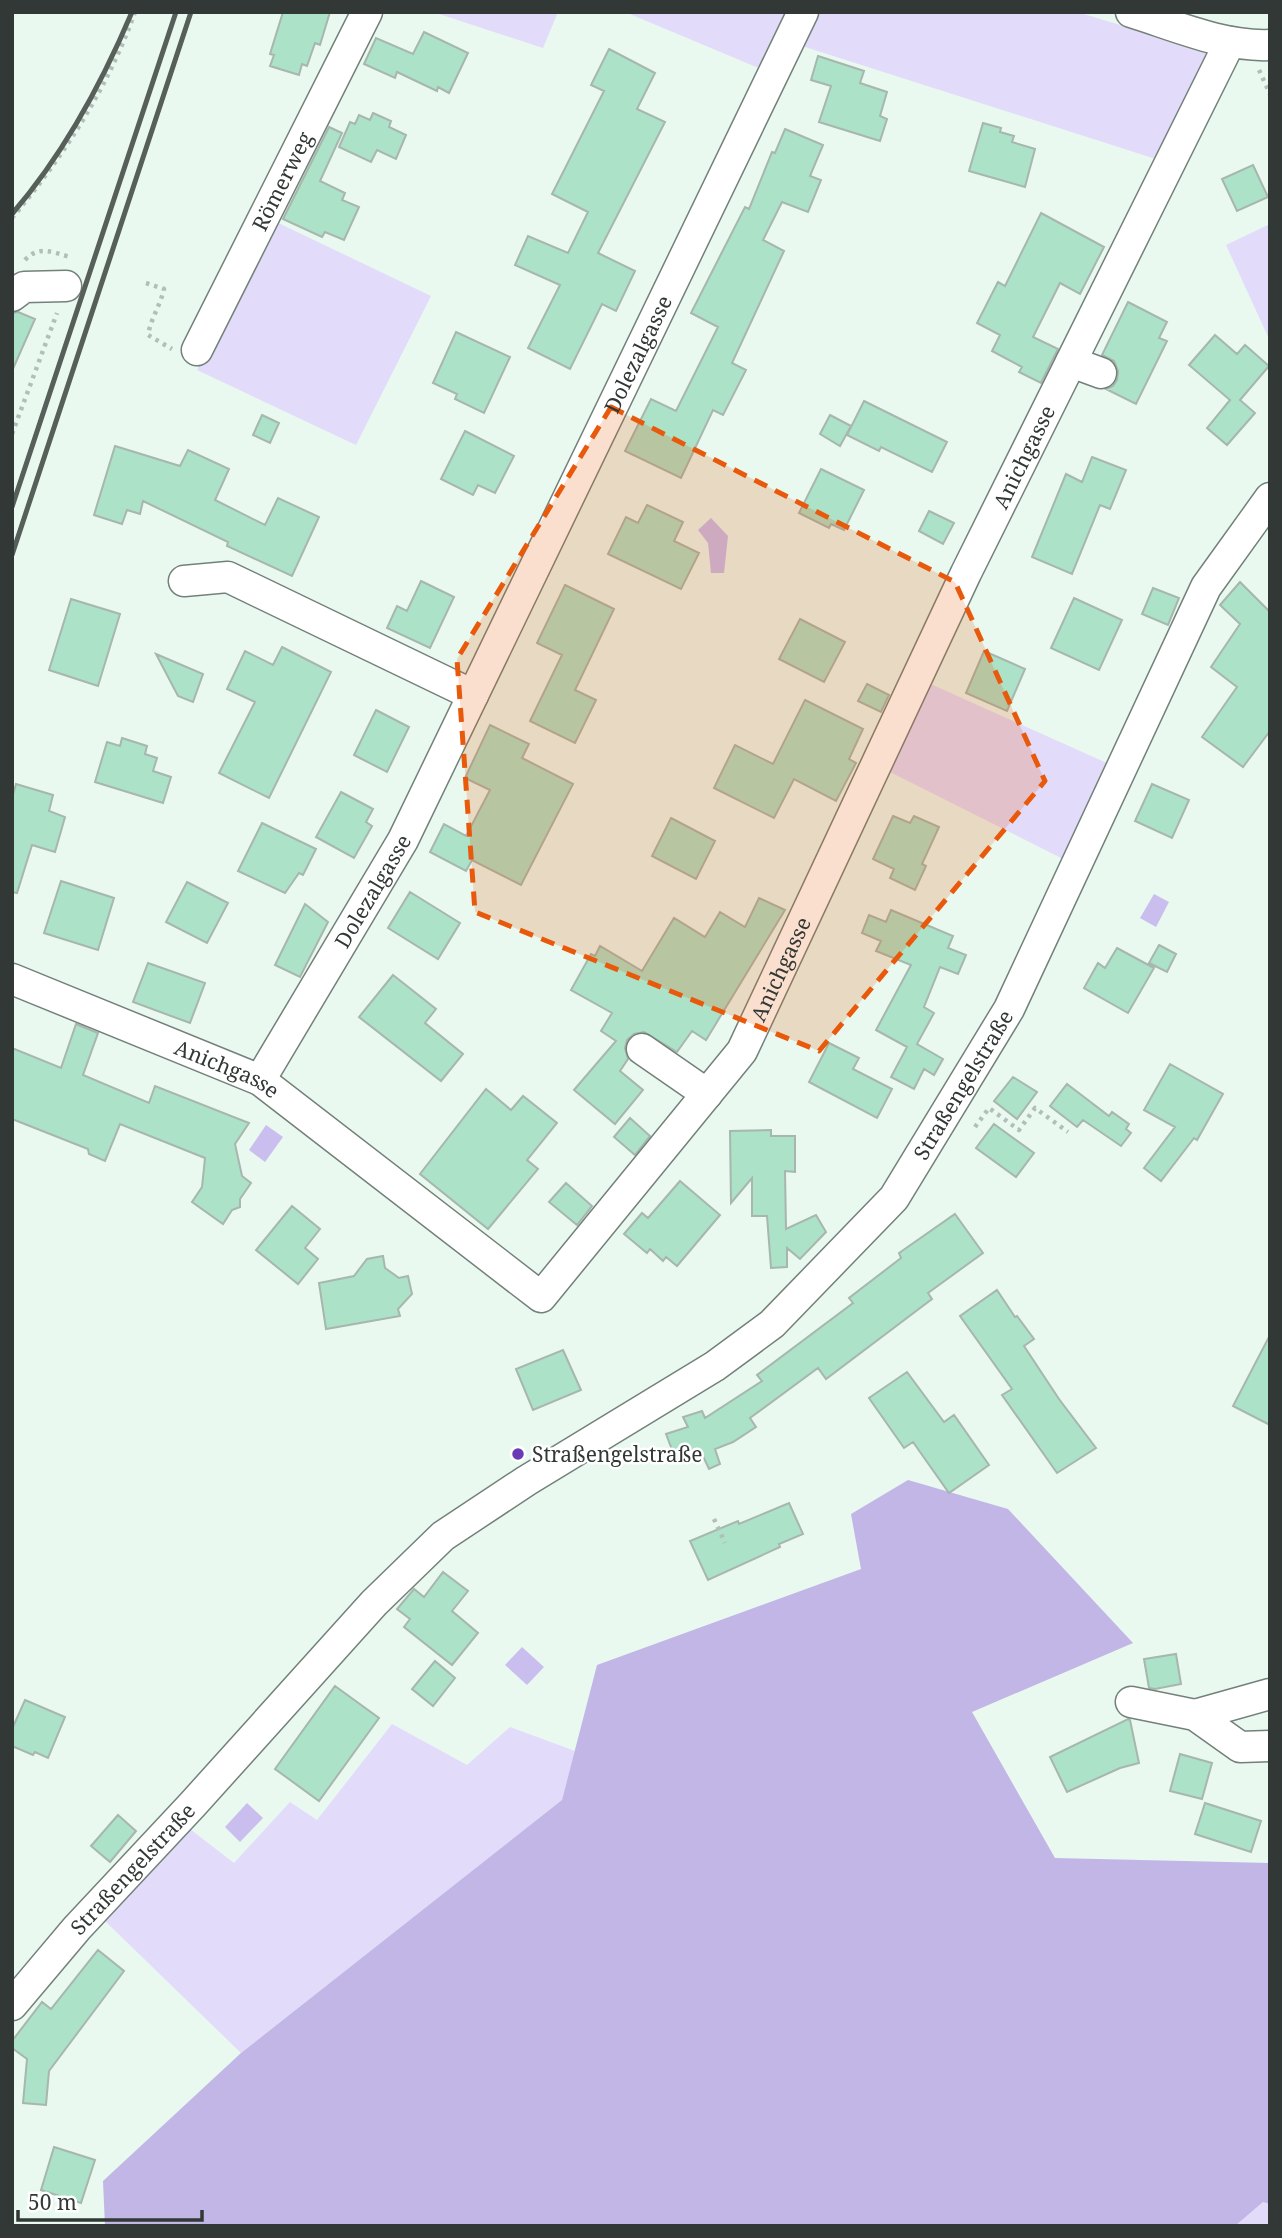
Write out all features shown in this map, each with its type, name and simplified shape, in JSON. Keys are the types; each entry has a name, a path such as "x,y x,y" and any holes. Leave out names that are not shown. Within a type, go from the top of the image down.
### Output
{"street":[{"name":"Römerweg","path":"197,350 367,12"},
{"name":"Dolezalgasse","path":"260,1080 404,840 803,12"},
{"path":"1131,12 1250,49 1213,120"},
{"name":"Anichgasse","path":"12,979 260,1080 541,1297 742,1051 1062,371 1250,49"},
{"path":"12,296 24,287 66,286"},
{"path":"1062,371 1101,373"},
{"name":"Straßengelstraße","path":"12,2005 77,1928 374,1603 443,1536 526,1481 715,1366 772,1324 894,1198 1009,1009 1206,587 1270,498"},
{"path":"184,582 228,577 473,695"},
{"path":"642,1049 707,1094"},
{"path":"1195,1715 1270,1694"},
{"path":"1131,1702 1195,1715 1240,1747 1270,1746"}],"path":[{"path":"12,218 45,178 97,96 127,36 135,12"},
{"path":"1250,49 1270,94"},
{"path":"18,267 32,252 43,250 70,257"},
{"path":"146,283 164,289 159,311 151,321 148,335 192,356 197,350"},
{"path":"12,434 66,286"},
{"path":"975,1128 989,1108 1019,1130 1035,1108 1068,1132"},
{"path":"714,1519 725,1543"}],"highlighted area":[{"path":"611,407 955,582 1045,781 819,1051 475,912 457,659"}],"shaded area":[{"path":"433,12 558,12 543,48"},
{"path":"625,12 791,12 761,69"},
{"path":"817,12 1077,12 1207,51 1212,56 1162,161 802,46"},
{"path":"272,220 431,296 356,445 197,370"},
{"path":"1270,224 1270,341 1226,245"},
{"path":"711,518 728,536 724,573 711,573 708,543 698,530"},
{"path":"926,682 1109,764 1063,859 886,770"},
{"path":"1154,894 1169,902 1156,927 1140,918"},
{"path":"266,1125 283,1137 265,1162 249,1150"},
{"path":"908,1480 1008,1509 1133,1643 972,1712 1055,1858 1270,1863 1270,2204 1263,2202 1235,2226 105,2226 103,2181 241,2053 562,1800 597,1665 861,1569 851,1514"},
{"path":"522,1647 544,1667 527,1685 505,1665"},
{"path":"392,1724 467,1765 510,1727 575,1751 562,1800 241,2053 104,1920 186,1826 234,1863 290,1802 317,1820"},
{"path":"247,1803 263,1818 240,1842 225,1827"},
{"path":"1263,2202 1270,2204 1270,2226 1235,2226"}],"building":[{"path":"283,12 330,12 320,45 315,43 307,66 302,64 299,75 270,66 274,55 270,54"},
{"path":"424,32 468,53 449,93 438,87 437,91 397,72 395,78 364,64 376,38 413,54"},
{"path":"609,49 655,73 637,109 665,122 598,253 635,271 616,311 602,304 570,369 528,348 560,285 515,265 528,236 568,253 588,212 552,194 604,91 591,85"},
{"path":"818,56 864,71 860,83 887,92 880,116 887,119 880,141 819,122 831,86 811,80"},
{"path":"373,113 391,121 389,127 406,135 396,159 377,150 371,162 339,147 350,122 355,124 359,115 370,120"},
{"path":"983,123 1001,128 1000,132 1014,136 1012,142 1035,149 1025,187 969,171"},
{"path":"329,127 342,133 320,181 345,193 342,200 359,207 344,240 325,232 322,237 283,219"},
{"path":"785,129 823,145 810,176 821,180 808,212 782,202 763,240 784,251 732,363 746,370 723,415 713,410 681,478 625,451 651,399 676,411 718,327 691,313 745,207 749,209 772,152 775,153"},
{"path":"1253,165 1268,197 1237,211 1222,179"},
{"path":"1041,213 1104,247 1080,294 1060,283 1033,337 1058,349 1041,383 1019,372 1022,367 992,351 1000,335 977,323 998,282 1005,286"},
{"path":"1128,302 1167,322 1159,338 1167,341 1136,404 1106,389 1113,386 1117,380 1118,371 1114,361 1102,355"},
{"path":"18,312 35,319 12,371 12,313"},
{"path":"456,332 510,357 484,413 455,399 457,394 433,383"},
{"path":"1215,335 1237,354 1245,345 1269,366 1240,400 1255,413 1227,445 1207,428 1230,400 1189,365"},
{"path":"864,401 947,442 932,472 881,447 879,451 847,435"},
{"path":"262,415 279,423 270,443 253,435"},
{"path":"830,415 851,426 840,446 820,434"},
{"path":"465,431 514,456 495,493 478,485 473,495 441,479"},
{"path":"115,446 180,466 188,450 229,469 215,500 265,525 278,498 319,517 292,576 227,546 228,542 143,501 140,514 127,510 122,524 94,515"},
{"path":"1092,457 1126,470 1110,509 1100,505 1072,574 1032,557 1066,474 1082,482"},
{"path":"821,469 864,490 844,530 831,524 829,528 799,513"},
{"path":"647,505 683,522 674,541 699,553 681,589 608,554 626,517 638,523"},
{"path":"929,511 954,523 943,544 919,531"},
{"path":"421,581 454,597 430,648 387,628 397,606 407,611"},
{"path":"1240,582 1270,612 1270,731 1243,767 1202,737 1237,687 1211,667 1240,624 1220,605"},
{"path":"565,585 614,609 575,690 596,700 575,743 530,721 562,655 537,643"},
{"path":"1153,588 1179,598 1168,625 1142,614"},
{"path":"1074,598 1122,620 1099,670 1051,648"},
{"path":"71,599 120,614 98,686 49,670"},
{"path":"800,619 845,642 824,682 779,659"},
{"path":"282,647 331,672 269,798 219,773 255,702 227,689 245,651 273,665"},
{"path":"984,651 1025,669 1007,711 966,693"},
{"path":"156,654 203,674 193,702 178,696"},
{"path":"867,684 889,695 881,712 858,701"},
{"path":"805,700 863,729 849,759 856,763 836,801 794,779 774,818 714,788 735,745 773,764"},
{"path":"376,710 409,727 387,772 354,755"},
{"path":"490,725 529,744 522,758 573,784 521,885 472,860 466,871 430,852 444,824 466,836 490,790 465,778"},
{"path":"122,738 147,746 145,754 157,758 153,771 171,777 163,803 95,782 107,742 120,746"},
{"path":"16,784 53,795 49,811 65,817 55,852 32,845 17,893 12,892 12,798"},
{"path":"1152,784 1189,800 1172,838 1135,821"},
{"path":"341,792 373,809 366,822 372,826 354,858 316,837"},
{"path":"893,816 910,823 914,816 939,827 922,864 926,866 915,890 890,878 894,869 873,859"},
{"path":"671,818 715,841 696,879 652,856"},
{"path":"262,823 316,849 303,875 299,873 285,893 238,871"},
{"path":"61,881 114,898 98,950 44,933"},
{"path":"187,882 228,903 207,943 166,922"},
{"path":"410,892 460,923 438,959 388,928"},
{"path":"759,898 785,910 706,1040 692,1031 677,1052 644,1032 634,1034 627,1040 625,1048 628,1059 620,1071 643,1090 615,1124 574,1090 616,1041 601,1031 612,1013 571,990 591,954 595,956 600,946 642,971 674,918 705,937 720,912 745,927"},
{"path":"305,904 328,922 300,977 275,965"},
{"path":"891,910 953,936 948,948 966,955 958,974 940,967 924,1007 934,1013 917,1044 943,1059 934,1075 924,1069 914,1089 891,1077 907,1047 876,1030 911,965 876,951 881,941 862,933 869,915 886,922"},
{"path":"1159,945 1176,954 1167,972 1149,963"},
{"path":"1117,948 1154,968 1128,1013 1084,988 1098,963 1105,968"},
{"path":"148,963 205,983 190,1023 133,1002"},
{"path":"393,975 436,1009 425,1023 463,1054 441,1081 359,1017"},
{"path":"76,1024 98,1033 83,1075 149,1103 155,1086 249,1123 235,1144 242,1176 251,1183 240,1199 240,1207 232,1210 223,1224 192,1202 202,1187 205,1158 120,1124 105,1161 89,1154 88,1149 12,1119 12,1048 61,1068"},
{"path":"829,1043 859,1058 853,1069 892,1089 877,1118 809,1082"},
{"path":"1170,1064 1223,1094 1197,1140 1194,1138 1161,1181 1144,1168 1175,1127 1144,1110"},
{"path":"1013,1077 1037,1092 1017,1119 994,1101"},
{"path":"1067,1084 1109,1116 1112,1112 1129,1124 1126,1129 1131,1133 1121,1146 1083,1120 1077,1127 1050,1106"},
{"path":"486,1089 511,1110 523,1096 557,1123 527,1160 538,1169 488,1229 420,1174"},
{"path":"630,1118 650,1136 635,1155 614,1137"},
{"path":"994,1124 1034,1153 1016,1177 976,1148"},
{"path":"771,1130 771,1136 795,1136 795,1172 785,1171 786,1229 816,1215 826,1232 800,1259 787,1248 787,1267 771,1268 767,1216 752,1216 752,1178 731,1203 730,1131"},
{"path":"680,1181 720,1215 677,1266 666,1257 663,1261 650,1249 647,1253 624,1234 642,1213 648,1218"},
{"path":"566,1183 592,1206 577,1225 549,1202"},
{"path":"292,1206 320,1229 305,1248 318,1259 298,1284 256,1250"},
{"path":"955,1214 983,1253 928,1293 932,1299 826,1379 818,1368 750,1418 756,1427 733,1442 715,1449 720,1464 709,1469 702,1454 677,1463 666,1434 688,1427 683,1417 702,1411 705,1418 762,1381 757,1375 853,1303 849,1298 901,1258 899,1253"},
{"path":"383,1256 385,1268 399,1278 408,1276 412,1294 398,1309 400,1316 326,1329 319,1283 354,1276 367,1259"},
{"path":"997,1290 1034,1339 1024,1346 1096,1448 1057,1473 1002,1395 1012,1389 960,1316"},
{"path":"1270,1335 1270,1425 1233,1406"},
{"path":"563,1350 581,1390 533,1410 516,1369"},
{"path":"907,1372 944,1422 954,1415 989,1465 949,1493 913,1442 904,1448 869,1398"},
{"path":"789,1503 803,1534 708,1580 690,1541"},
{"path":"443,1572 468,1591 452,1611 478,1633 452,1665 404,1627 410,1619 397,1609 414,1589 424,1597"},
{"path":"1176,1654 1181,1684 1149,1688 1144,1659"},
{"path":"435,1661 455,1678 433,1706 412,1689"},
{"path":"335,1686 379,1718 319,1801 275,1769"},
{"path":"25,1700 65,1717 48,1758 12,1746 12,1729"},
{"path":"1128,1719 1139,1763 1120,1768 1067,1792 1050,1757"},
{"path":"1180,1754 1212,1763 1202,1799 1170,1791"},
{"path":"1205,1803 1261,1821 1251,1852 1195,1834"},
{"path":"118,1815 136,1831 110,1862 91,1846"},
{"path":"98,1950 124,1971 49,2071 46,2105 23,2103 27,2059 12,2048 12,2041 42,2002 51,2009"},
{"path":"54,2147 95,2160 81,2203 41,2190"}],"railway":[{"path":"12,214 48,168 80,118 132,12"},
{"path":"12,507 176,12"},
{"path":"12,555 191,12"}],"place":[{"name":"Straßengelstraße","path":"518,1454"}]}
